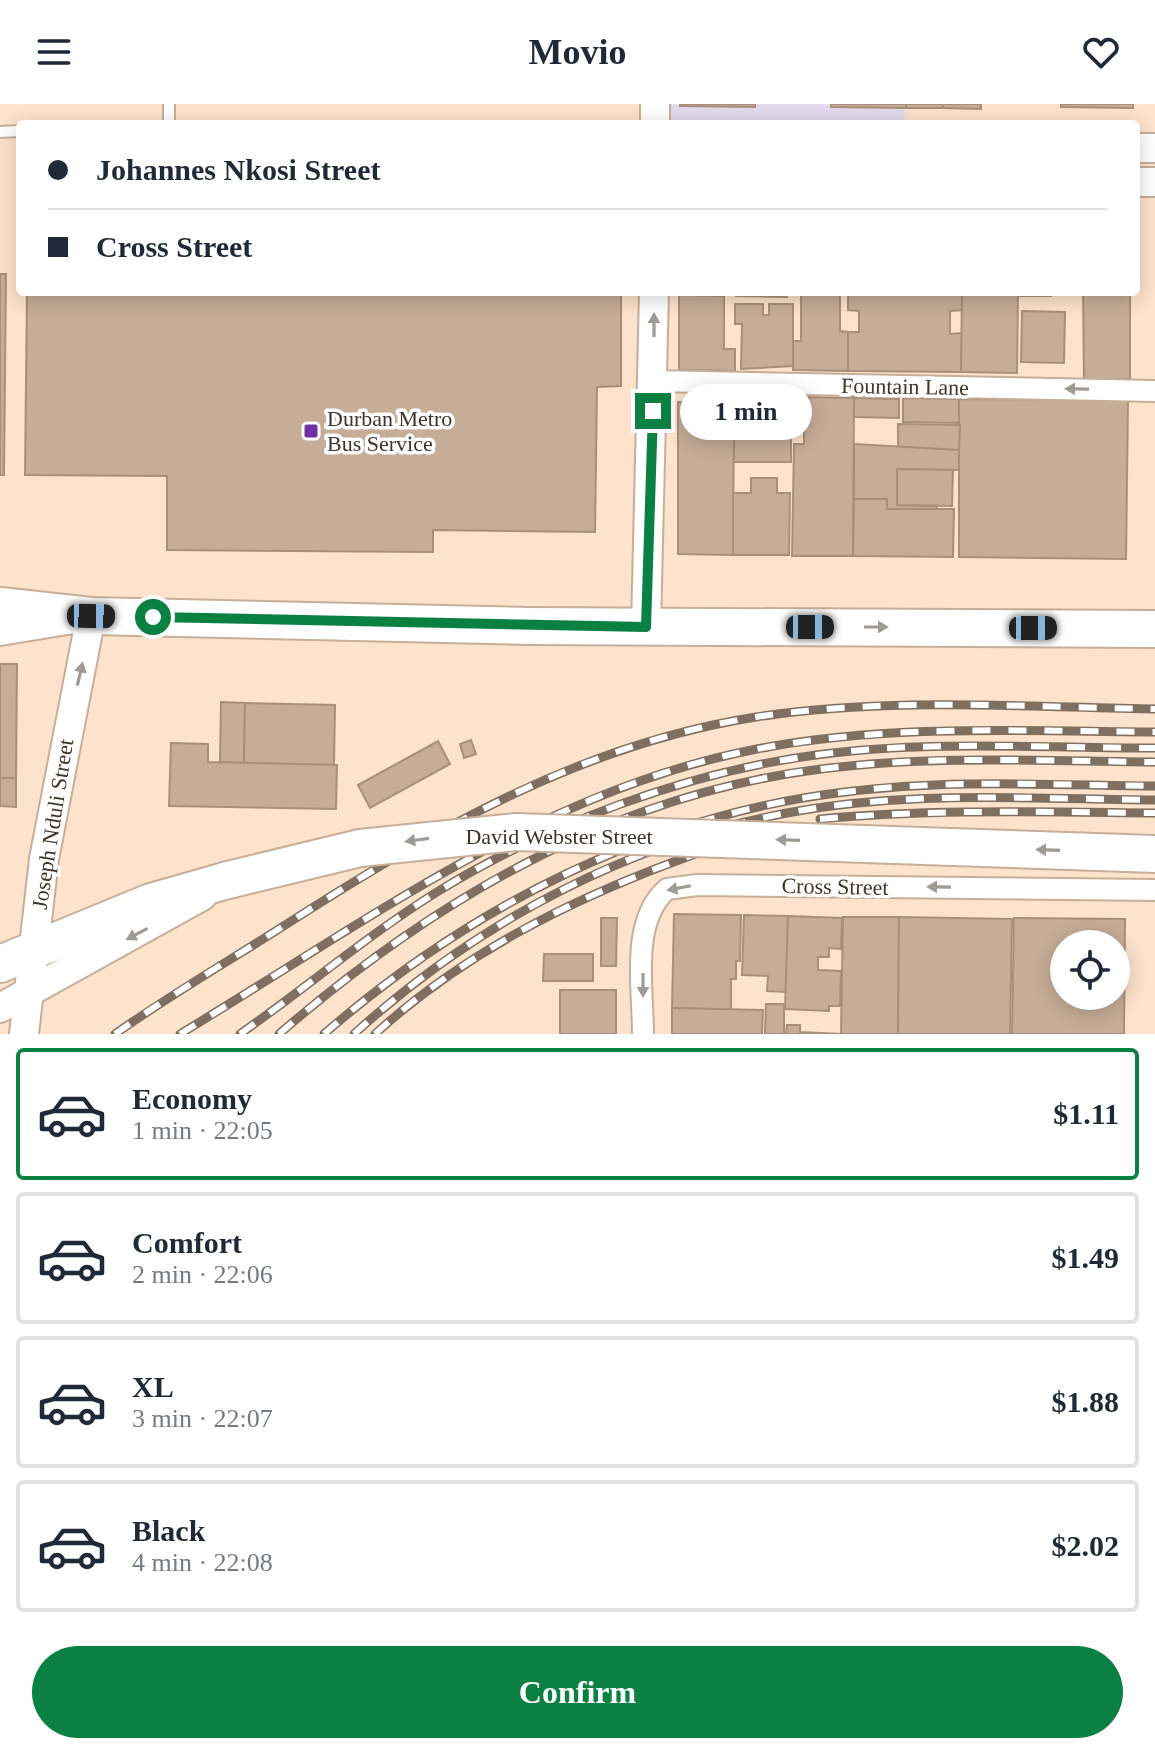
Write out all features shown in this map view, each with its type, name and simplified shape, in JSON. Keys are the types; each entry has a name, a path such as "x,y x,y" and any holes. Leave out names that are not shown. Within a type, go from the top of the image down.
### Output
{"highway":[{"path":"0,606 91,616 646,627 1155,629"},
{"name":"David Webster Street","path":"228,880 360,848 433,838 516,832 1141,853"},
{"path":"0,964 151,902 228,880"}],"street":[{"path":"646,627 654,296"},
{"name":"Fountain Lane","path":"654,381 1155,391"},
{"path":"0,631 91,616"},
{"name":"Joseph Nduli Street","path":"24,1034 33,948 67,732 91,616"},
{"name":"David Webster Street","path":"0,1008 28,990 156,924 228,880"},
{"name":"Cross Street","path":"643,1034 644,937 648,912 667,889 697,885 1155,890"}],"shaded area":[{"path":"652,104 905,104 904,120 652,120"}],"building":[{"path":"755,104 755,107 680,106"},
{"path":"831,104 906,104 906,108 831,107"},
{"path":"906,104 943,104 943,108 906,108"},
{"path":"943,104 981,104 981,109 943,108"},
{"path":"1061,104 1133,104 1133,108 1061,107"},
{"path":"0,274 6,274 4,475 0,475"},
{"name":"Durban Metro Bus Service","path":"27,296 621,296 621,386 597,387 595,532 433,530 433,552 167,550 167,476 25,475"},
{"path":"679,296 724,296 724,349 735,349 735,371 679,370"},
{"path":"801,296 840,296 840,331 848,332 848,371 793,370 793,341 801,341"},
{"path":"848,296 962,296 962,310 950,311 950,334 962,333 961,372 848,371 848,332 859,332 859,311 848,310"},
{"path":"962,296 1018,296 1017,373 961,372"},
{"path":"1083,296 1130,296 1130,379 1084,379"},
{"path":"735,304 763,304 763,315 769,315 769,304 793,304 793,366 741,369 742,324 735,324"},
{"path":"1022,311 1065,312 1064,363 1021,362"},
{"path":"804,397 854,398 853,556 792,556 794,444 804,444"},
{"path":"734,398 791,399 791,462 734,462"},
{"path":"854,398 899,399 899,418 854,417"},
{"path":"903,398 959,399 960,423 903,422"},
{"path":"959,399 1128,400 1126,559 959,557"},
{"path":"678,402 734,402 733,555 678,554"},
{"path":"898,424 960,425 959,450 898,449"},
{"path":"854,444 959,450 959,470 897,469 897,505 937,506 937,509 887,509 887,499 854,499"},
{"path":"897,469 953,470 952,506 897,505"},
{"path":"751,478 777,478 777,493 790,493 789,555 733,555 733,493 751,493"},
{"path":"854,499 887,499 887,509 954,509 953,557 853,556"},
{"path":"0,664 17,664 16,778 0,778"},
{"path":"221,702 245,703 244,763 220,762"},
{"path":"245,703 335,705 334,765 244,763"},
{"path":"471,740 476,754 464,758 460,744"},
{"path":"438,741 450,764 370,808 358,785"},
{"path":"171,743 208,744 208,762 337,765 336,809 169,806"},
{"path":"0,778 16,778 16,807 0,806"},
{"path":"674,914 741,915 740,961 736,961 736,979 731,979 731,1010 672,1008"},
{"path":"744,915 788,916 786,992 767,991 768,976 742,975"},
{"path":"788,916 842,918 841,949 829,948 829,957 818,957 818,970 841,971 840,1006 829,1006 829,1011 785,1009"},
{"path":"843,917 899,917 898,1034 841,1034"},
{"path":"899,917 1012,919 1010,1034 898,1034"},
{"path":"601,918 617,918 616,966 601,966"},
{"path":"1014,918 1125,919 1125,930 1050,930 1050,1010 1124,1010 1124,1034 1012,1034"},
{"path":"544,954 593,954 593,981 543,981"},
{"path":"560,990 616,990 616,1034 560,1034"},
{"path":"766,1004 784,1004 784,1034 765,1034"},
{"path":"672,1008 763,1010 762,1034 672,1034"},
{"path":"787,1025 800,1025 800,1032 841,1034 786,1034"}],"railway":[{"path":"115,1034 348,886 458,822 514,794 631,747 756,717 855,707 955,705 1155,709"},
{"path":"180,1034 456,866 528,828 602,795 678,769 757,749 806,741 905,732 1155,732"},
{"path":"240,1034 387,925 480,867 572,823 669,788 767,763 858,750 943,746 1155,748"},
{"path":"279,1034 400,939 464,898 530,861 599,829 670,802 744,782 863,765 988,760 1155,762"},
{"path":"324,1034 440,945 502,907 566,874 633,845 702,822 773,804 884,788 1000,784 1155,786"},
{"path":"354,1034 453,955 507,921 563,890 681,840 804,810 891,800 1155,800"},
{"path":"820,819 946,812 1155,813"},
{"path":"375,1034 444,979 517,933 635,877 769,829"}],"place":[{"name":"Durban Metro Bus Service","path":"311,431"}],"route":[{"path":"153,617 646,627 653,411"}]}
